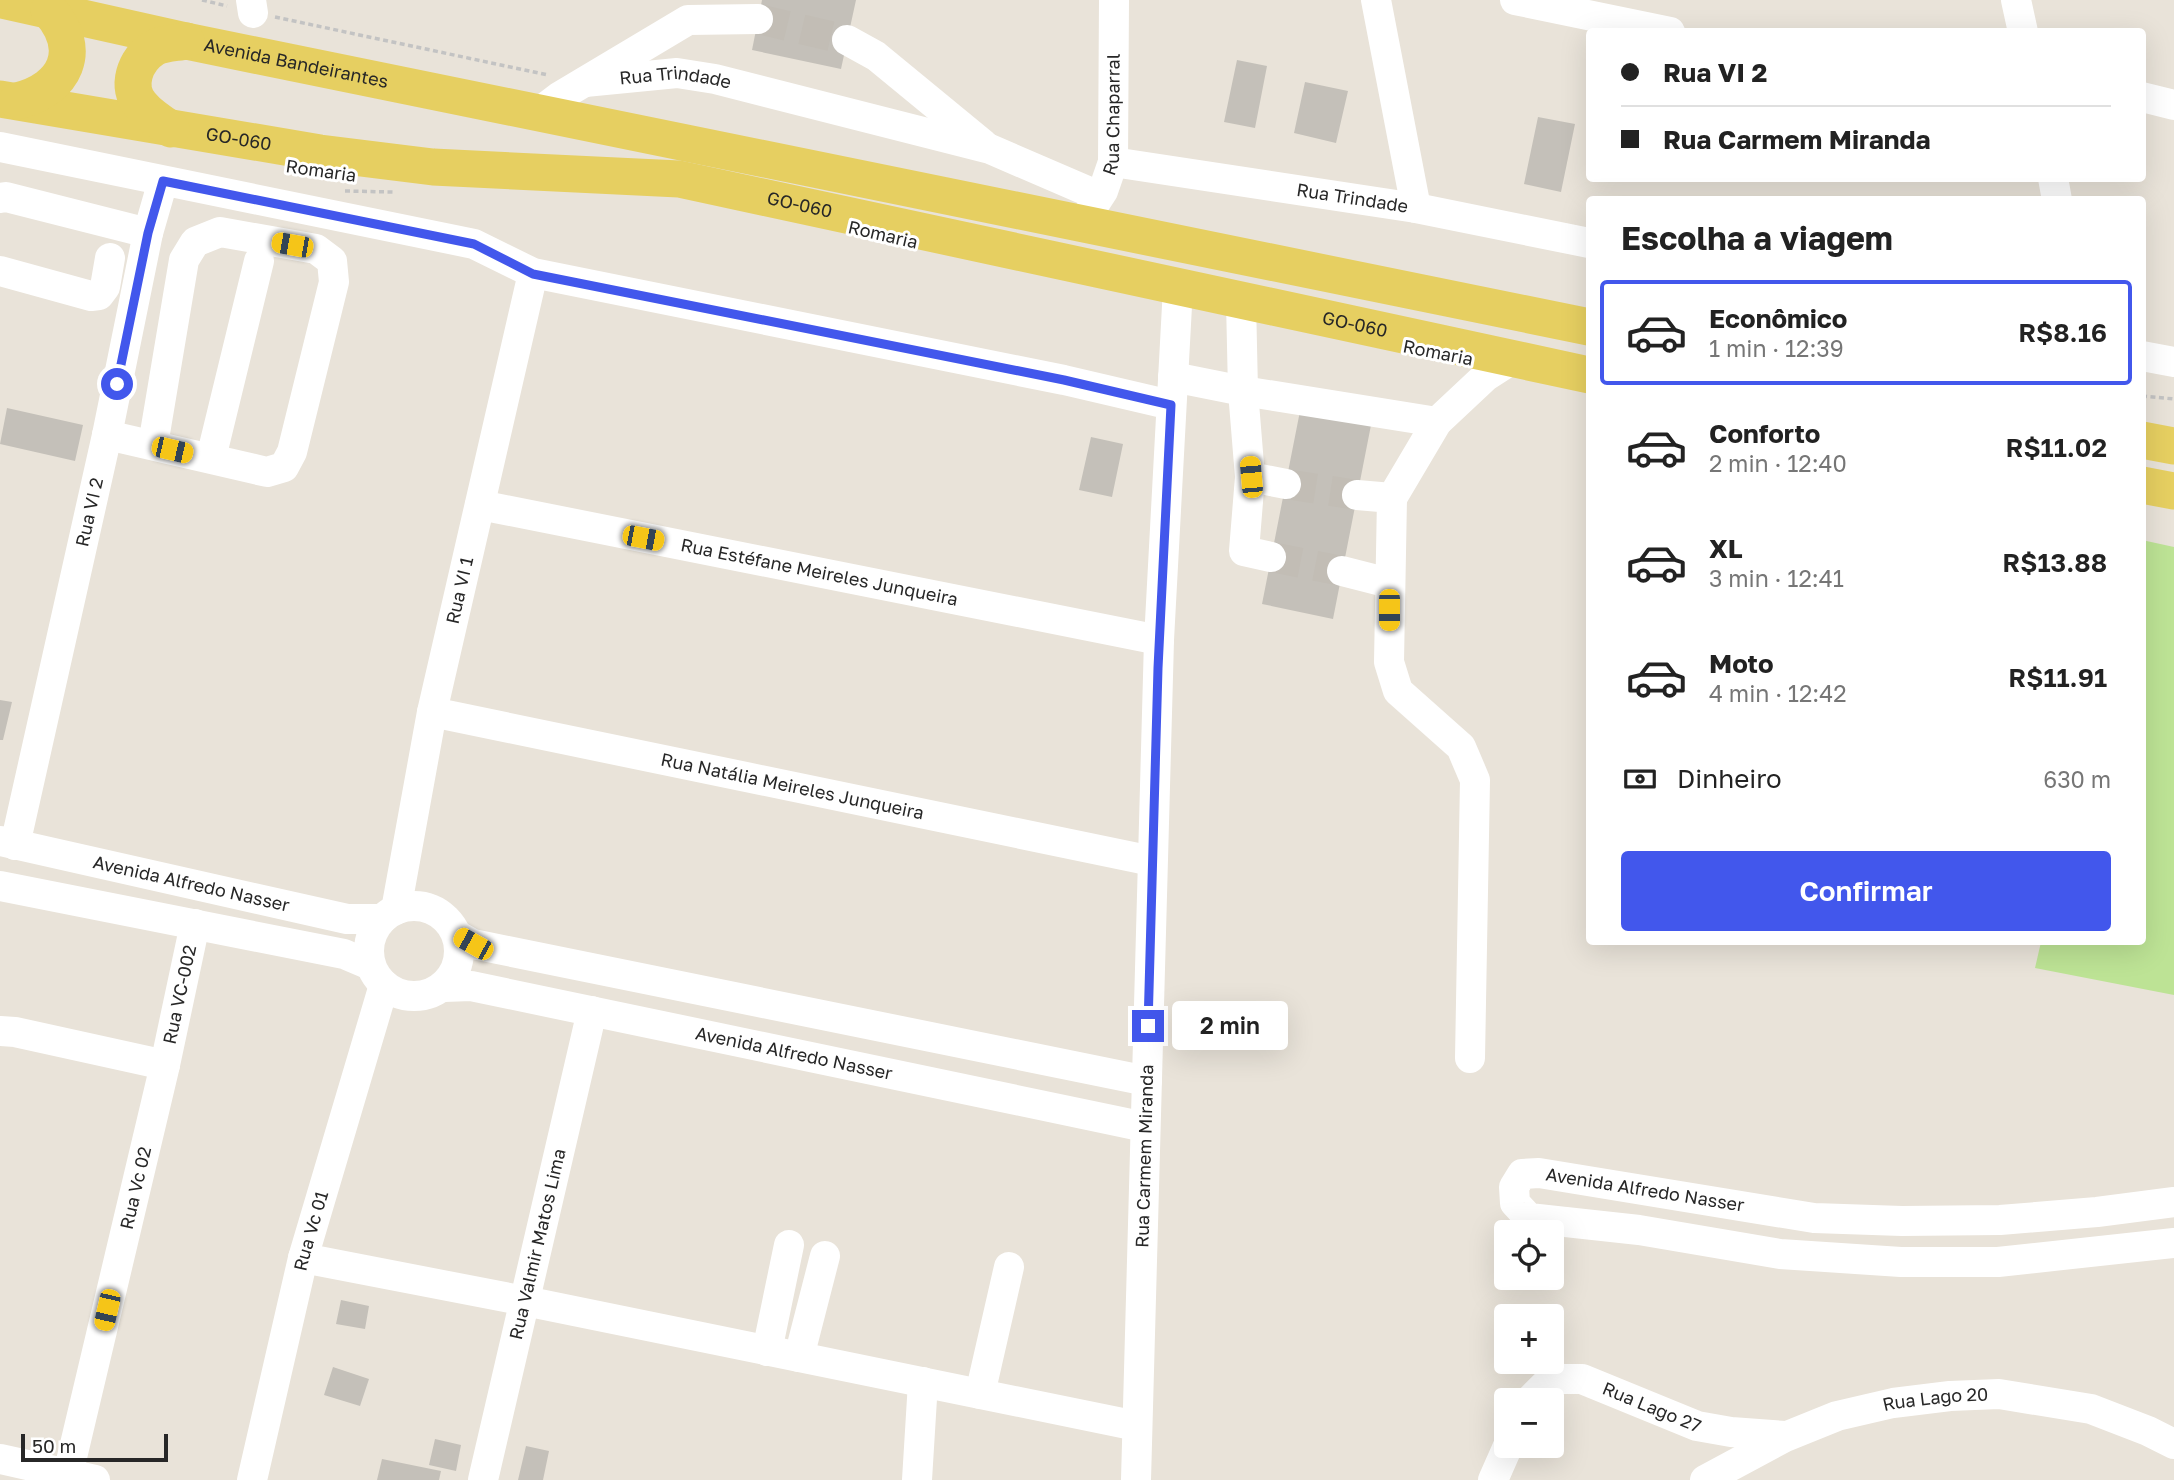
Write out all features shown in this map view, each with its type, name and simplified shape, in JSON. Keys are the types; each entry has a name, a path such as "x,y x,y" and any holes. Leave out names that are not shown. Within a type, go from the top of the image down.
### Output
{"main road":[{"name":"Avenida Bandeirantes","path":"2,0 186,41 538,113"},
{"path":"9,100 34,97 47,90 58,79 65,65 65,35 49,10"},
{"path":"172,129 151,116 138,103 132,89 134,71 143,57 156,47 186,41"},
{"name":"GO-060","path":"9,100 320,153 433,167 679,178 1586,373"},
{"path":"538,113 1091,210 1586,326"},
{"path":"2146,441 2174,446"},
{"path":"2146,486 2174,491"}],"street":[{"name":"Rua Chaparral","path":"1091,210 1113,162 1114,0"},
{"path":"1376,0 1416,208"},
{"path":"1515,0 1651,28"},
{"path":"2016,0 2021,28"},
{"path":"538,113 693,10 758,19"},
{"path":"847,40 876,56 990,149 1091,210"},
{"name":"Rua Trindade","path":"584,82 677,73 702,77 990,149"},
{"path":"2146,98 2174,105"},
{"path":"0,147 474,244 533,274 1064,380 1172,391 1243,391 1437,422"},
{"name":"Rua Trindade","path":"1113,162 1416,208 1586,242"},
{"name":"Rua VI 2","path":"8,843 107,435 148,233 163,181"},
{"path":"0,198 6,197 148,233"},
{"path":"107,435 267,472 284,467 292,452 334,282 332,261 316,249 220,232 195,242 184,260 153,445"},
{"path":"0,271 99,296 105,287 110,258"},
{"path":"211,458 259,261"},
{"name":"Rua VI 1","path":"389,915 402,883 432,712 533,274"},
{"name":"Rua Carmem Miranda","path":"1136,1480 1159,640 1178,287"},
{"path":"1241,301 1243,391 1251,477 1244,551 1271,557"},
{"path":"2146,357 2174,362"},
{"path":"1470,1058 1475,780 1461,747 1398,691 1389,662 1392,498 1437,422 1485,377 1513,359"},
{"path":"1251,477 1286,484"},
{"path":"1357,495 1392,498"},
{"name":"Rua Estéfane Meireles Junqueira","path":"480,505 1159,640"},
{"path":"1342,571 1389,583"},
{"name":"Rua Natália Meireles Junqueira","path":"432,712 1152,861"},
{"name":"Avenida Alfredo Nasser","path":"8,843 347,919 389,915"},
{"name":"Avenida Alfredo Nasser","path":"0,886 344,954 377,975"},
{"path":"235,933 244,896"},
{"path":"405,906 428,908 441,914 457,935 461,954 457,969 444,987 431,994 416,997 397,994 377,975 369,944 374,929 389,915 405,906"},
{"name":"Rua VC-002","path":"165,1065 195,925"},
{"path":"457,935 473,944 1147,1081"},
{"name":"Rua Vc 01","path":"252,1480 303,1258 377,975"},
{"name":"Avenida Alfredo Nasser","path":"444,987 471,986 1145,1127"},
{"name":"Rua Valmir Matos Lima","path":"483,1480 592,1011"},
{"path":"0,1031 165,1065"},
{"name":"Rua Vc 02","path":"82,1477 165,1065"},
{"name":"Avenida Alfredo Nasser","path":"2174,1202 2000,1220 1902,1222 1814,1218 1539,1172 1522,1174 1514,1187 1515,1203 1529,1218 1640,1230 1780,1254 1901,1262 1998,1262 2174,1242"},
{"path":"766,1351 789,1245"},
{"path":"799,1357 825,1256"},
{"path":"303,1258 1137,1426"},
{"path":"980,1394 1009,1267"},
{"name":"Rua Lago 27","path":"1542,1388 1551,1379 1582,1379 1697,1426 1785,1437"},
{"path":"917,1480 923,1382"},
{"name":"Rua Lago 20","path":"1706,1479 1785,1437 1837,1416 1893,1402 1950,1396 2000,1394 2091,1409 2174,1444"},
{"path":"2127,1423 2174,1420"},
{"path":"1697,1426 1705,1449 1706,1479"},
{"path":"1493,1480 1503,1458"},
{"path":"0,1459 82,1477"}],"path":[{"path":"252,6 584,82"},
{"name":"Romaria","path":"343,191 393,192"},
{"path":"2146,396 2174,399"}],"green space":[{"path":"2146,541 2174,547 2174,995 2035,968 2040,945 2146,945"}],"building":[{"path":"762,0 856,0 841,69 752,50"},
{"path":"1237,60 1267,66 1255,128 1224,122"},
{"path":"1305,82 1348,91 1336,143 1294,133"},
{"path":"1538,117 1575,124 1561,192 1524,184"},
{"path":"1301,406 1372,420 1333,619 1262,604"},
{"path":"7,408 83,425 75,461 0,444"},
{"path":"1091,437 1123,444 1112,497 1079,490"},
{"path":"0,700 12,702 3,740 0,740"},
{"path":"341,1300 369,1306 365,1329 336,1324"},
{"path":"333,1367 369,1379 360,1406 324,1395"},
{"path":"435,1439 461,1445 456,1471 429,1465"},
{"path":"526,1446 549,1451 543,1480 518,1480"},
{"path":"382,1459 441,1471 439,1480 377,1480"}],"tunnel":[{"path":"758,19 847,40"},
{"path":"1286,484 1357,495"},
{"path":"1271,557 1342,571"}],"route":[{"path":"117,384 148,233 163,181 474,244 533,274 1064,380 1171,405 1158,668 1148,1026"}]}
